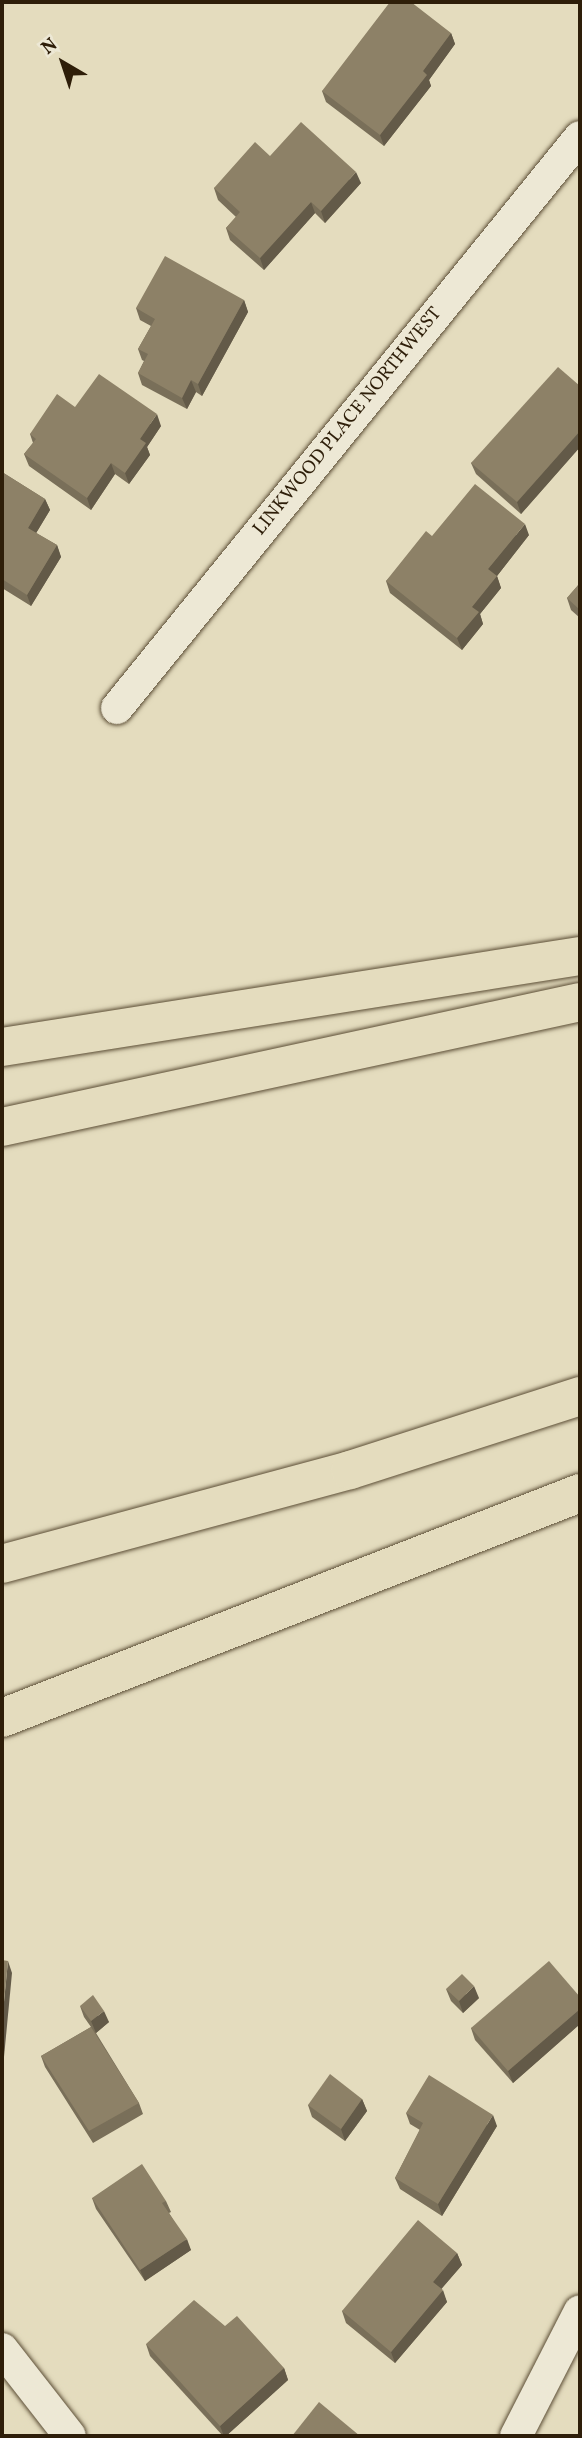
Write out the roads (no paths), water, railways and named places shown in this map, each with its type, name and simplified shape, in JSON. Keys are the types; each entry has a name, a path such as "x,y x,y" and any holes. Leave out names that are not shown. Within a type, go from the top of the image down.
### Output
{"highway":[{"path":"2,1047 580,956"},
{"path":"2,1127 580,1002"},
{"path":"2,1564 350,1470 580,1396"},
{"path":"2,1718 580,1493"}],"street":[{"name":"LINKWOOD PLACE NORTHWEST","path":"117,708 580,136"},
{"path":"516,2436 580,2312"},
{"path":"2,2349 71,2436"}]}
